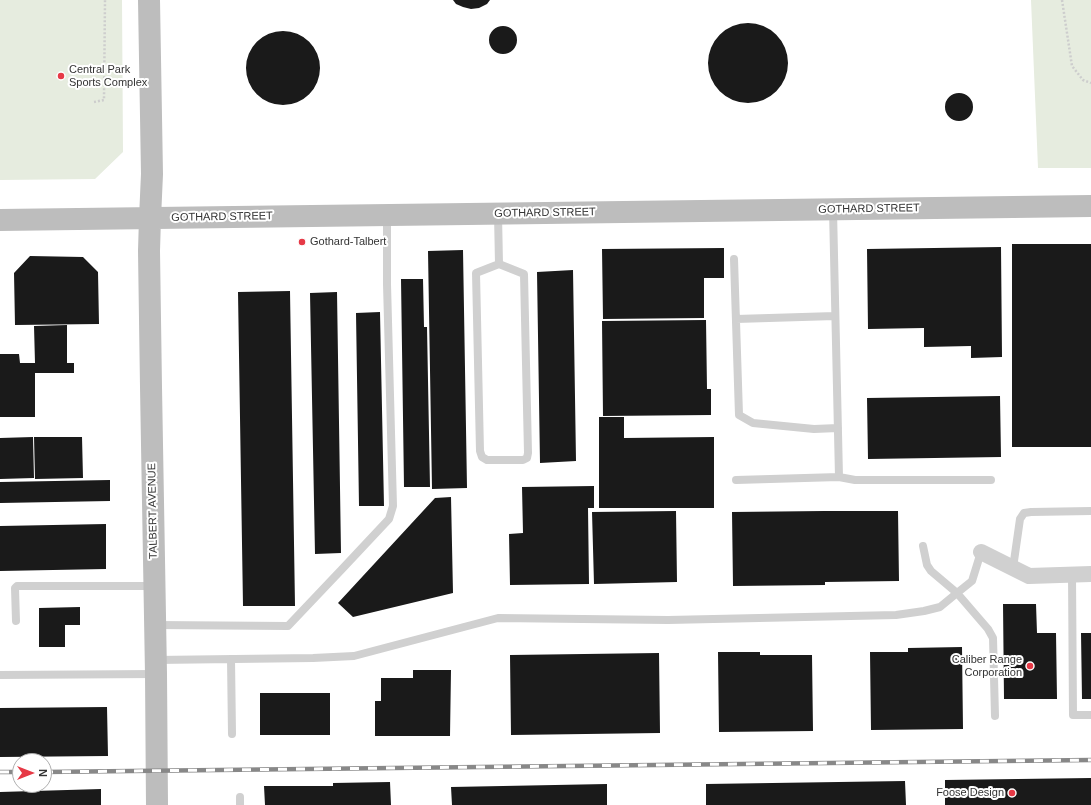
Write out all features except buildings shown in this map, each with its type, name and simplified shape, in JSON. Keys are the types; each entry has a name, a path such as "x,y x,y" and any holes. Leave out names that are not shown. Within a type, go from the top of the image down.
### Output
{"street":[{"name":"TALBERT AVENUE","path":"149,0 152,174 150,218 150,363 157,805"},
{"name":"GOTHARD STREET","path":"0,220 1091,206"},
{"path":"982,552 1029,576 1091,574"}],"lane":[{"path":"833,209 839,477"},
{"path":"498,213 499,264"},
{"path":"155,625 288,626 344,568 388,519 393,506 387,284 387,214"},
{"path":"734,259 739,415 752,423 814,429 838,428"},
{"path":"499,264 524,274 528,453 527,458 523,460 487,460 482,457 480,450 476,273 499,264"},
{"path":"736,319 835,316"},
{"path":"736,480 839,477 855,480 991,480"},
{"path":"1013,568 1020,519 1024,513 1091,511"},
{"path":"923,546 927,565 931,571 957,593 988,628 993,638 995,716"},
{"path":"0,675 156,667 231,659 354,656 498,618 668,620 896,615 940,607 972,581 982,552"},
{"path":"1072,575 1073,715 1091,715"},
{"path":"16,621 15,588 17,586 154,586"},
{"path":"231,659 232,734"}],"path":[{"path":"94,102 104,100 105,0"},
{"path":"1062,0 1072,66 1083,80 1091,84"}],"shaded area":[{"name":"Central Park Sports Complex","path":"0,0 122,0 123,152 95,179 0,180"},
{"path":"1031,0 1091,0 1091,168 1038,168"}],"railway":[{"path":"52,772 1091,760"},
{"path":"0,772 12,772"}],"place":[{"name":"Central Park Sports Complex","path":"61,76"},
{"name":"Gothard-Talbert","path":"302,242"},
{"name":"Caliber Range Corporation","path":"1030,666"},
{"name":"Foose Design","path":"1012,793"}]}
